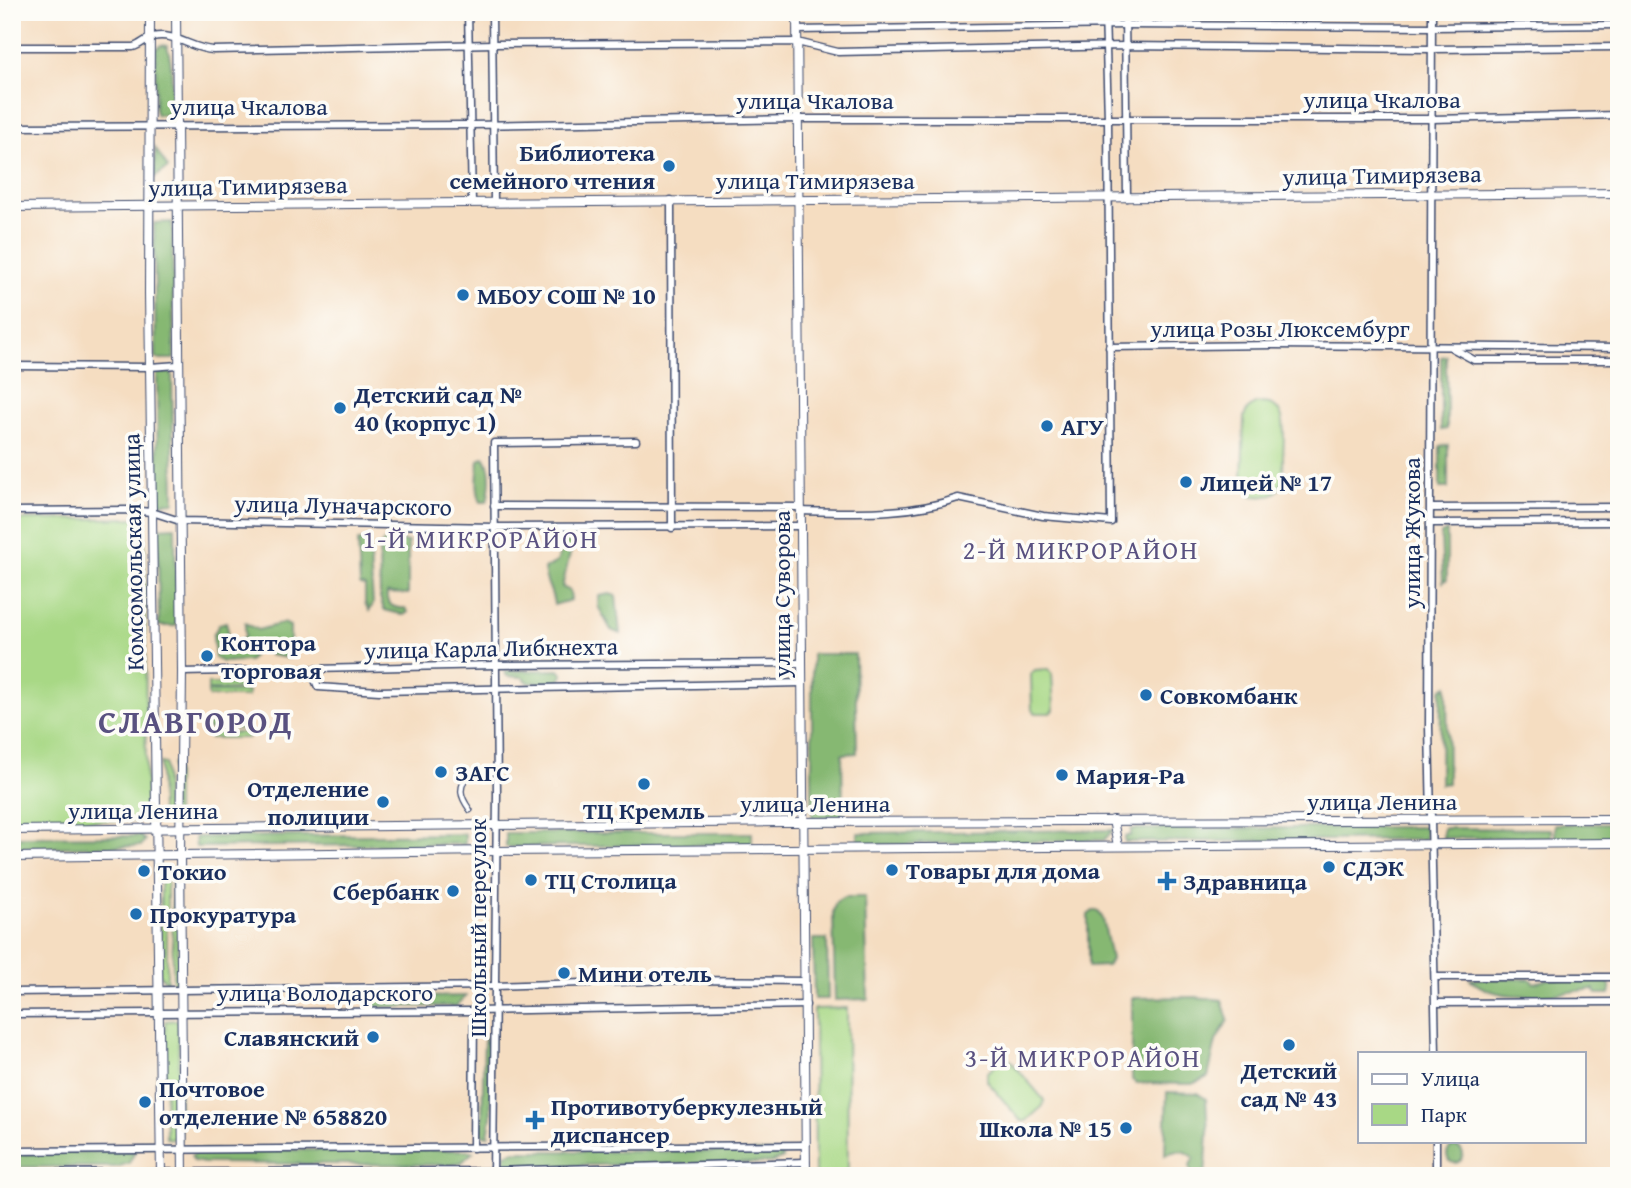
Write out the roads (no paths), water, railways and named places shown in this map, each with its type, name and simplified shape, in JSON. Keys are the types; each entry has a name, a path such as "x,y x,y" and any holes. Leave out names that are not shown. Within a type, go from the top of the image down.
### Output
{"street":[{"name":"Комсомольская улица","path":"150,12 150,367 161,1174"},
{"name":"Комсомольская улица","path":"176,12 183,1174"},
{"path":"468,12 472,202"},
{"path":"492,12 494,202"},
{"name":"улица Суворова","path":"797,12 806,1176"},
{"path":"494,506 893,512 958,498 1043,516 1111,522 1105,12"},
{"path":"1125,12 1127,198"},
{"name":"улица Жукова","path":"1432,12 1431,844 1436,1052"},
{"path":"797,30 1125,25 1619,25"},
{"path":"12,47 133,47 142,45 150,38 176,38 195,47 213,50 469,44 797,42 838,52 1125,46 1432,49 1619,47"},
{"name":"улица Чкалова","path":"12,127 471,125 797,119 1432,119 1619,115"},
{"name":"улица Тимирязева","path":"12,207 1619,193"},
{"path":"671,201 673,528"},
{"name":"улица Розы Люксембург","path":"1109,347 1274,345 1619,348"},
{"name":"улица Розы Люксембург","path":"1451,348 1474,360 1619,360"},
{"path":"12,366 178,365"},
{"name":"Школьный переулок","path":"493,1174 496,1011 494,443 636,441"},
{"path":"1431,508 1619,507"},
{"name":"улица Луначарского","path":"12,511 152,512 180,521 494,527 800,526"},
{"path":"1431,523 1619,522"},
{"name":"улица Карла Либкнехта","path":"182,671 801,663"},
{"name":"улица Карла Либкнехта","path":"312,670 317,687 379,691 801,683"},
{"path":"470,772 461,784 461,798 470,810"},
{"name":"улица Ленина","path":"12,830 803,822 1619,819"},
{"path":"1113,820 1118,846"},
{"name":"улица Ленина","path":"12,857 496,850 1619,843"},
{"path":"1435,977 1619,977"},
{"name":"улица Володарского","path":"12,992 496,986 674,980 805,981"},
{"path":"1436,1003 1619,1002"},
{"name":"улица Володарского","path":"12,1014 496,1011 806,1005"},
{"path":"473,1148 474,1011"},
{"path":"1436,1142 1436,1176"},
{"path":"12,1151 806,1145"},
{"path":"12,1173 493,1174 806,1162"}],"place":[{"name":"Библиотека семейного чтения","path":"669,166"},
{"name":"МБОУ СОШ № 10","path":"463,295"},
{"name":"Детский сад № 40 (корпус 1)","path":"340,408"},
{"name":"АГУ","path":"1047,426"},
{"name":"Лицей № 17","path":"1186,482"},
{"name":"Контора торговая","path":"207,656"},
{"name":"Совкомбанк","path":"1146,695"},
{"name":"ЗАГС","path":"441,772"},
{"name":"Мария-Ра","path":"1062,775"},
{"name":"ТЦ Кремль","path":"644,784"},
{"name":"Отделение полиции","path":"383,802"},
{"name":"СДЭК","path":"1329,867"},
{"name":"Товары для дома","path":"892,870"},
{"name":"Токио","path":"144,871"},
{"name":"ТЦ Столица","path":"531,880"},
{"name":"Здравница","path":"1167,881"},
{"name":"Сбербанк","path":"453,891"},
{"name":"Прокуратура","path":"136,914"},
{"name":"Мини отель","path":"564,973"},
{"name":"Славянский","path":"373,1037"},
{"name":"Детский сад № 43","path":"1289,1045"},
{"name":"Почтовое отделение № 658820","path":"145,1102"},
{"name":"Противотуберкулезный диспансер","path":"535,1120"},
{"name":"Школа № 15","path":"1126,1128"}],"district":[{"name":"1-Й МИКРОРАЙОН","path":"481,538"},
{"name":"2-Й МИКРОРАЙОН","path":"1081,549"},
{"name":"СЛАВГОРОД","path":"196,721"},
{"name":"3-Й МИКРОРАЙОН","path":"1083,1057"}]}
